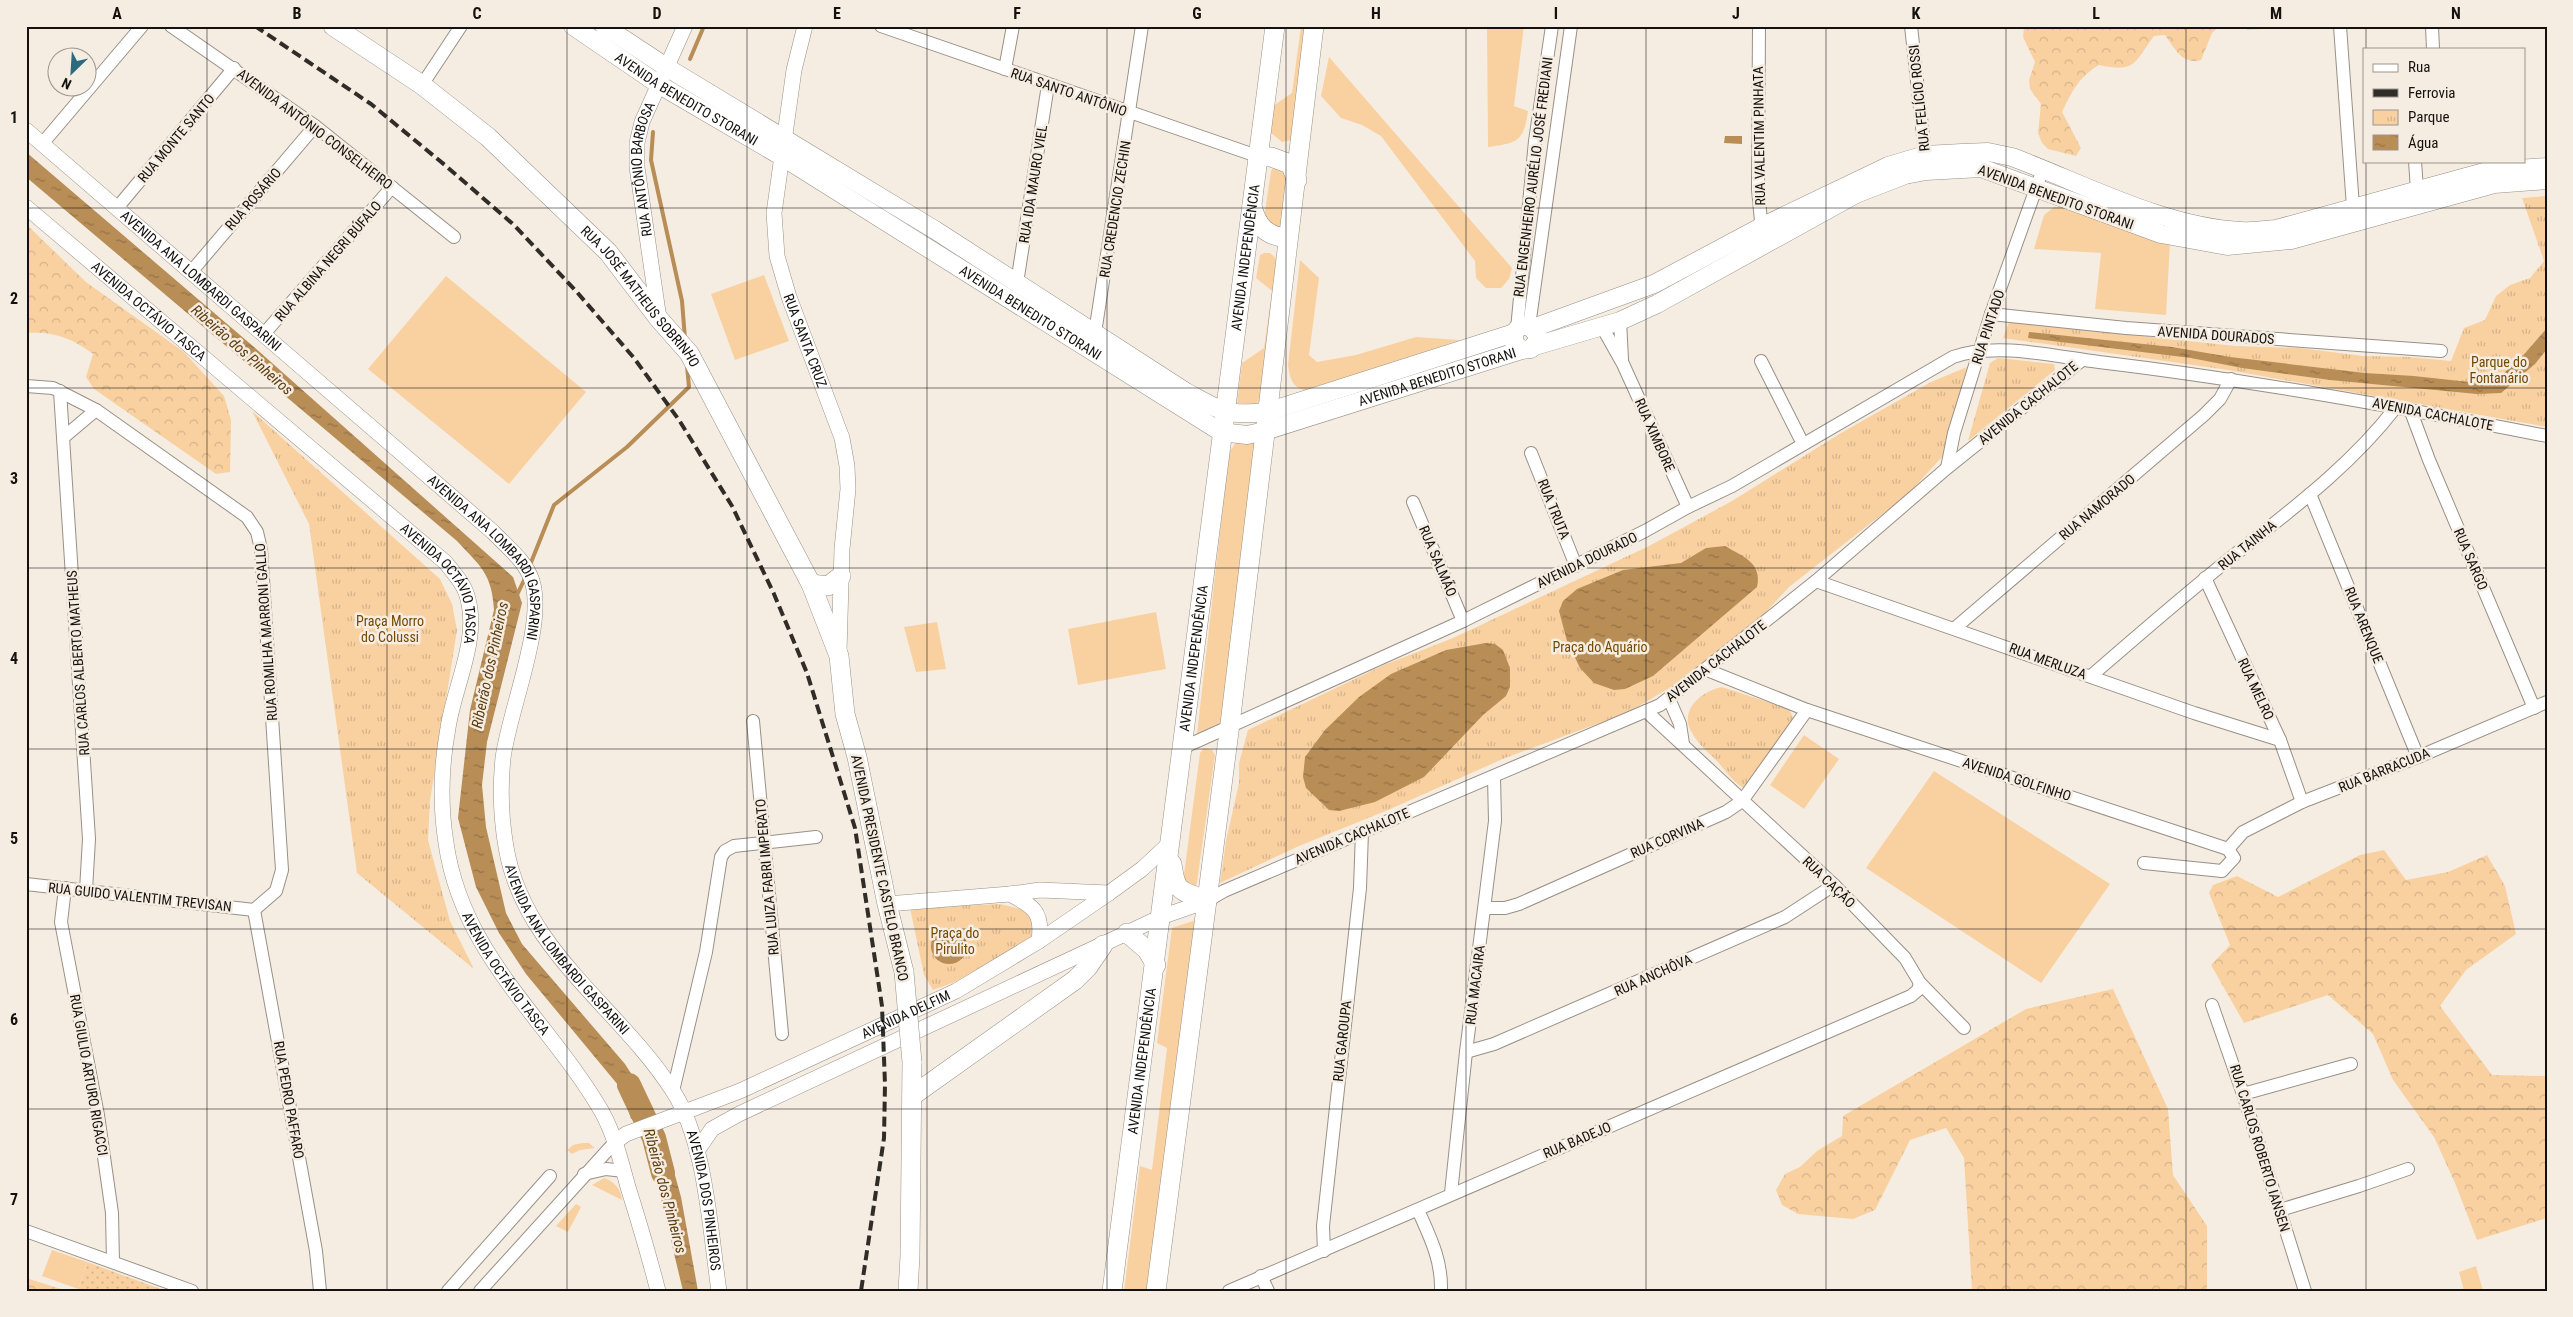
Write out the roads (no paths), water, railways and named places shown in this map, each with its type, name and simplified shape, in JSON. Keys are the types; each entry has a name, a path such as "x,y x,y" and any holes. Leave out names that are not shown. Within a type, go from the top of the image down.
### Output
{"main road":[{"name":"RUA JOSÉ MATHEUS SOBRINHO","path":"333,26 422,85 488,137 608,252 659,319 689,353 811,584 839,656"},
{"name":"AVENIDA BENEDITO STORANI","path":"573,26 658,84 781,156 1221,432 1248,434 1265,431 1602,325 1620,321 1657,304 1856,194 1905,175 1926,163 1981,168 2161,234 2227,246 2291,240 2494,184 2547,180"},
{"name":"AVENIDA BENEDITO STORANI","path":"604,26 666,67 785,138 1017,283 1186,392 1223,412 1237,414 1268,412 1654,284 1761,227 1888,166 1926,163 1988,152 2012,157 2156,213 2200,224 2241,231 2276,229 2488,171 2547,167"},
{"name":"AVENIDA INDEPENDÊNCIA","path":"1112,1291 1156,965 1223,412 1252,205 1274,26"},
{"path":"1156,1291 1230,724 1314,26"},
{"path":"1257,156 1271,156 1290,164 1296,180"},
{"path":"1252,205 1256,221 1261,228 1274,236 1287,238"},
{"path":"1014,303 1017,283"},
{"path":"1523,329 1538,340 1528,348"},
{"path":"1092,352 1095,333"},
{"path":"811,584 828,586 841,576"},
{"name":"AVENIDA PRESIDENTE CASTELO BRANCO","path":"839,656 845,714 857,757 887,904 904,972 912,1062 908,1291"},
{"path":"1170,843 1175,884 1179,889 1207,901"},
{"path":"1127,933 1146,950 1156,965"},
{"path":"912,1096 1075,980 1088,967 1103,945"}],"street":[{"path":"42,144 142,26"},
{"name":"AVENIDA ANTÔNIO CONSELHEIRO","path":"171,26 315,126 454,237"},
{"path":"422,85 461,26"},
{"name":"RUA ANTÔNIO BARBOSA","path":"659,319 637,167 637,144 642,122 685,26"},
{"name":"RUA SANTA CRUZ","path":"805,26 794,70 774,213 777,256 789,296 842,438 847,466 848,488 841,576 839,656"},
{"name":"RUA SANTO ANTÔNIO","path":"881,26 1257,156"},
{"path":"1006,69 1013,26"},
{"name":"RUA CREDENCIO ZECHIN","path":"1095,333 1142,26"},
{"name":"RUA ENGENHEIRO AURÉLIO JOSÉ FREDIANI","path":"1523,329 1535,141 1552,26"},
{"name":"RUA ENGENHEIRO AURÉLIO JOSÉ FREDIANI","path":"1523,329 1571,26"},
{"name":"RUA VALENTIM PINHATA","path":"1759,26 1758,189 1761,227 1765,245"},
{"name":"RUA FELÍCIO ROSSI","path":"1911,26 1926,163"},
{"path":"2340,26 2353,207"},
{"path":"2432,26 2434,48"},
{"name":"RUA MONTE SANTO","path":"118,208 234,68"},
{"name":"RUA IDA MAURO VIEL","path":"1017,283 1048,85"},
{"name":"RUA ROSÁRIO","path":"191,272 315,126"},
{"name":"AVENIDA ANA LOMBARDI GASPARINI","path":"26,130 493,532 522,562 532,580 535,596 534,621 503,758 502,798 506,849 521,895 537,928 673,1091 684,1112"},
{"path":"2415,162 2417,190"},
{"name":"RUA PINTADO","path":"1947,468 1954,433 1991,314 2043,169"},
{"name":"RUA ALBINA NEGRI BÚFALO","path":"263,335 392,187"},
{"name":"AVENIDA OCTÁVIO TASCA","path":"26,207 445,562 463,586 468,599 470,630 448,725 442,793 445,842 458,894 476,937 572,1067 620,1138 624,1171 658,1291"},
{"name":"AVENIDA DOURADOS","path":"1991,314 2126,328 2441,351"},
{"name":"RUA XIMBORE","path":"1620,321 1623,364"},
{"name":"RUA XIMBORE","path":"1602,325 1623,364 1688,506"},
{"name":"AVENIDA CACHALOTE","path":"1980,349 2231,379 2396,407 2547,436"},
{"name":"AVENIDA DOURADO","path":"1182,748 1230,724 1463,621 1576,566 1645,531 1688,506 1732,486 1952,357 1980,349"},
{"name":"AVENIDA CACHALOTE","path":"1207,901 1224,891 1494,777 1646,711 1669,699 1816,581 1947,468 2082,360"},
{"path":"1761,361 1803,444"},
{"name":"RUA NAMORADO","path":"1955,628 2204,415 2220,399 2231,379"},
{"name":"RUA ROMILHA MARRONI GALLO","path":"26,386 53,388 96,410 247,517 257,532 261,549 282,870 276,891 254,910"},
{"name":"RUA CARLOS ALBERTO MATHEUS","path":"60,391 89,839 86,890"},
{"name":"RUA TAINHA","path":"2091,676 2205,578 2310,494 2374,437 2396,407"},
{"path":"64,437 96,410"},
{"name":"RUA SARGO","path":"2410,410 2429,460 2534,708"},
{"name":"RUA TRUTA","path":"1531,453 1576,566"},
{"name":"RUA ARENQUE","path":"2310,494 2418,757"},
{"name":"RUA SALMÃO","path":"1413,502 1463,621"},
{"name":"RUA MELRO","path":"2205,578 2280,740 2302,802"},
{"name":"RUA MERLUZA","path":"1816,581 2194,713 2280,740"},
{"name":"AVENIDA GOLFINHO","path":"1706,670 1807,710 2228,850"},
{"path":"1669,699 1680,724 1683,744"},
{"name":"RUA BARRACUDA","path":"2228,850 2243,832 2302,802 2418,757 2547,702"},
{"name":"RUA CORVINA","path":"1485,908 1505,908 1519,904 1726,812 1742,801 1807,710"},
{"name":"RUA CAÇÃO","path":"1646,711 1834,885 1905,958 1920,983 1964,1028"},
{"name":"RUA LUIZA FABRI IMPERATO","path":"753,721 782,1034"},
{"name":"RUA MACAIRA","path":"1451,1193 1466,1052 1495,821 1494,777"},
{"name":"RUA GAROUPA","path":"1324,1251 1323,1226 1360,888 1362,832"},
{"path":"673,1091 706,952 721,857 725,851 734,846 764,841 816,838"},
{"name":"AVENIDA DELFIM","path":"620,1138 740,1091 956,991 1039,941 1109,893 1142,869 1170,843"},
{"path":"2144,863 2222,872 2234,858 2228,850"},
{"name":"RUA GUIDO VALENTIM TREVISAN","path":"26,884 254,910"},
{"name":"RUA ANCHÔVA","path":"1466,1052 1494,1044 1785,917 1834,885"},
{"name":"RUA GIULIO ARTURO RIGACCI","path":"65,888 62,922 98,1115 112,1214 111,1248 113,1262"},
{"path":"887,904 1040,890 1109,893"},
{"path":"1010,894 1030,905 1037,914 1040,930 1039,941"},
{"name":"AVENIDA DELFIM","path":"697,1150 712,1129 722,1122 1161,917 1207,901"},
{"name":"RUA PEDRO PAFFARO","path":"254,910 316,1251 320,1291"},
{"name":"RUA BADEJO","path":"1228,1291 1418,1210 1451,1193 1911,996 1918,990 1920,983"},
{"name":"RUA CARLOS ROBERTO IANSEN","path":"2212,1005 2243,1094 2305,1291"},
{"path":"2243,1094 2351,1064"},
{"name":"AVENIDA DOS PINHEIROS","path":"684,1112 697,1150 719,1291"},
{"path":"480,1291 584,1174 620,1138"},
{"path":"584,1174 606,1169 624,1171"},
{"path":"2280,1210 2408,1169"},
{"path":"448,1291 550,1176"},
{"path":"1418,1210 1438,1256 1442,1272 1441,1291"},
{"path":"26,1231 192,1291"},
{"path":"1261,1276 1268,1291"}],"water":[{"path":"1725,136 1742,136 1742,144 1724,143"},
{"path":"26,152 254,347 513,577 522,603 487,742 482,785 486,827 506,913 522,944 625,1064 653,1108 631,1119 623,1091 526,974 499,933 476,887 458,818 470,710 494,610 491,587 483,571 457,541 26,177"},
{"path":"2547,328 2547,349 2535,364 2501,393 2477,394 2330,380 2242,368 2191,358 2028,338 2029,332 2172,347 2230,357 2365,373 2478,383 2496,380 2520,359"},
{"path":"1725,546 1750,561 1754,566 1758,579 1757,587 1653,676 1625,689 1614,690 1594,683 1580,668 1567,641 1559,611 1563,601 1577,589 1623,570 1681,563 1706,548"},
{"path":"1486,643 1495,644 1503,650 1510,668 1510,687 1506,696 1483,715 1424,777 1375,802 1339,811 1329,810 1306,788 1303,777 1305,757 1325,730 1359,697 1391,674 1446,650"},
{"path":"949,928 962,933 967,946 962,959 949,964 936,959 931,946 936,933"},
{"path":"665,1139 681,1197 698,1291 683,1291 648,1144"}],"waterway":[{"path":"690,59 704,26"},
{"path":"653,132 651,160 682,301 685,339"},
{"path":"530,565 554,505 627,447 689,387 687,366"},
{"path":"516,597 526,576"},
{"name":"Ribeirão dos Pinheiros","path":"629,1085 654,1138 663,1173"}],"railway":[{"path":"255,26 371,104 514,225 576,291 634,358 679,420 732,506 774,594 807,673 855,828 882,1006 885,1084 884,1138 861,1291"}],"park label":[{"name":"Parque do Fontanário","path":"2499,370"},
{"name":"Praça Morro do Colussi","path":"390,630"},
{"name":"Praça do Aquário","path":"1600,647"},
{"name":"Praça do Pirulito","path":"955,942"}]}
